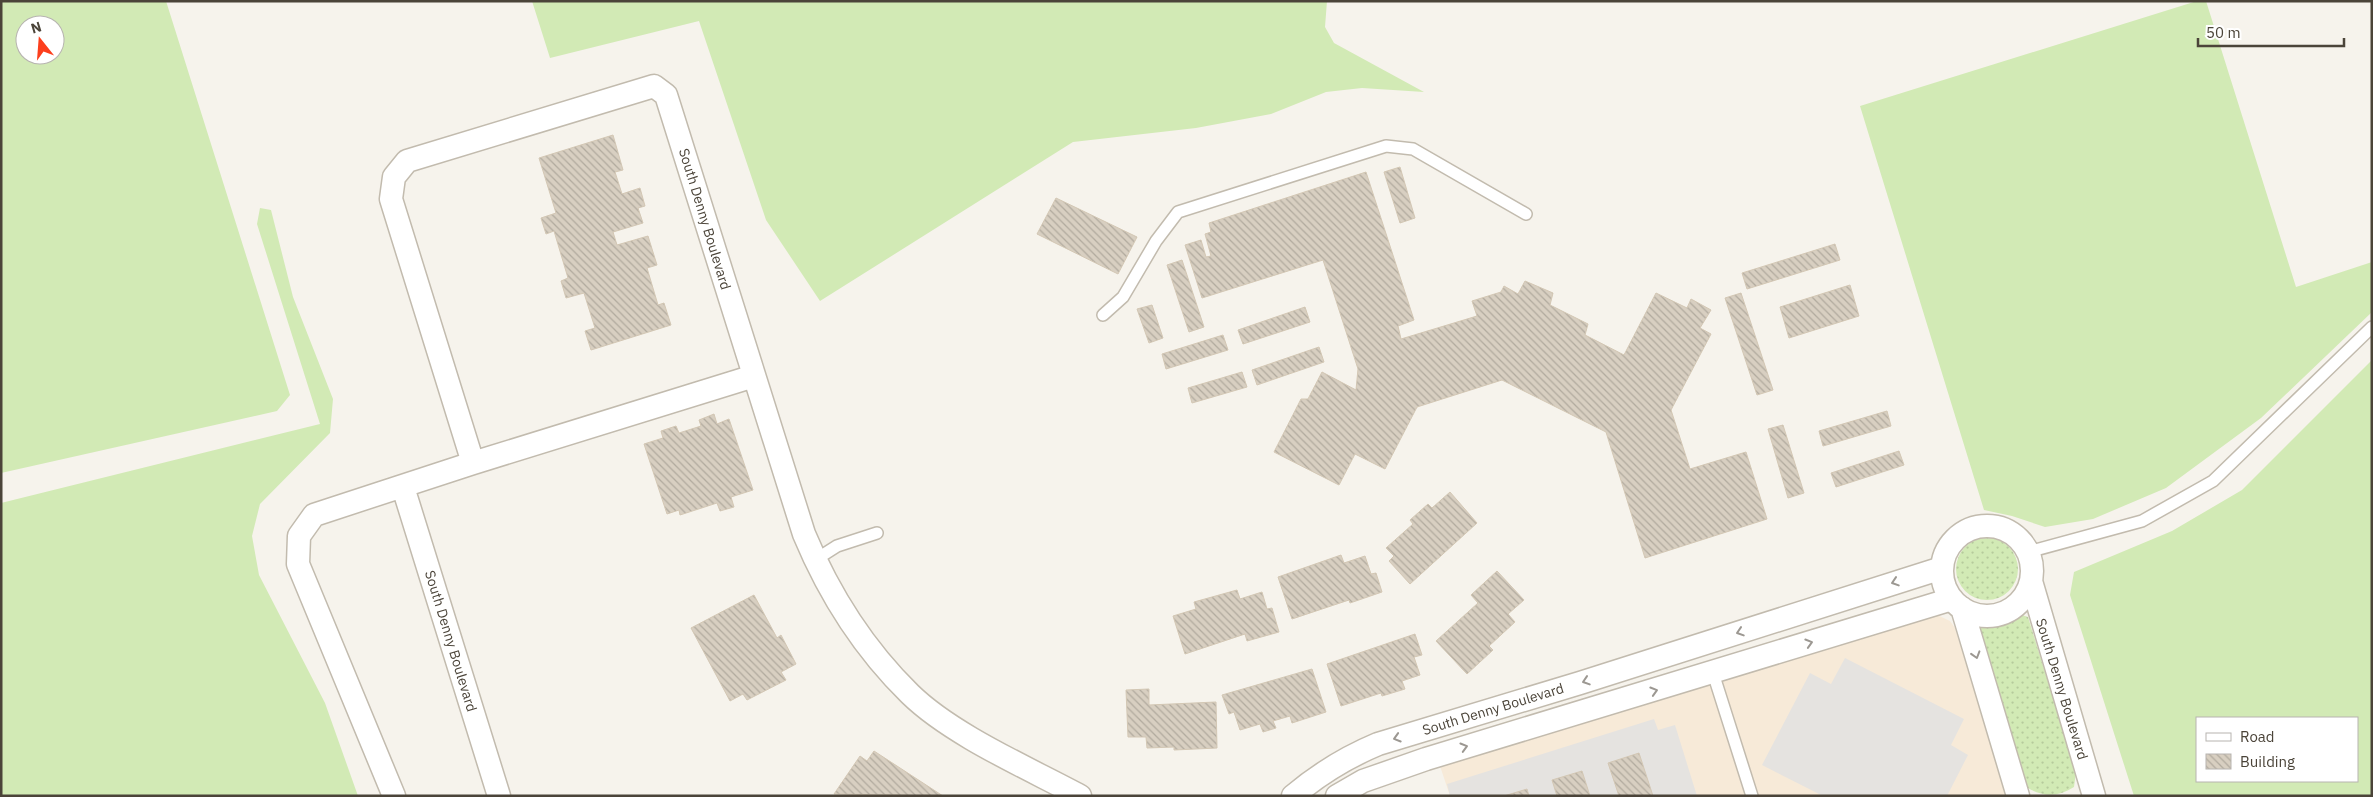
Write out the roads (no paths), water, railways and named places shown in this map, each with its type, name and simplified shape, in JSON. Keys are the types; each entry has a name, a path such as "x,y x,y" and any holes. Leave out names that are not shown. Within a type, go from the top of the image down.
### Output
{"street":[{"name":"South Denny Boulevard","path":"473,463 391,200 394,177 407,161 654,86 666,95 804,534 815,560 843,614 879,660 911,695 943,719 986,745 1080,796"},
{"path":"394,796 298,564 299,536 314,515 473,463 754,376"},
{"name":"South Denny Boulevard","path":"403,486 499,796"},
{"path":"2018,796 1957,604 1946,590 1942,568 1945,553 1953,541 1965,531 1979,526 1994,526 2008,531 2020,540 2028,552"},
{"name":"South Denny Boulevard","path":"2028,552 2032,567 2031,581 2094,796"},
{"name":"South Denny Boulevard","path":"1294,796 1310,781 1349,756 1378,744 1580,683 1942,568"},
{"path":"1957,604 1975,614 1989,616 2003,613 2016,605 2025,594 2031,581"},
{"path":"1849,597 1860,627"},
{"name":"South Denny Boulevard","path":"1337,796 1363,781 1426,759 1860,627 1957,604"},
{"path":"1704,643 1713,673"}],"lane":[{"path":"1102,315 1123,297 1156,241 1178,212 1386,146 1413,149 1526,214"},
{"path":"2028,552 2142,521 2213,481 2372,327"},
{"path":"815,560 837,546 877,533"},
{"path":"1713,673 1752,796"}]}
